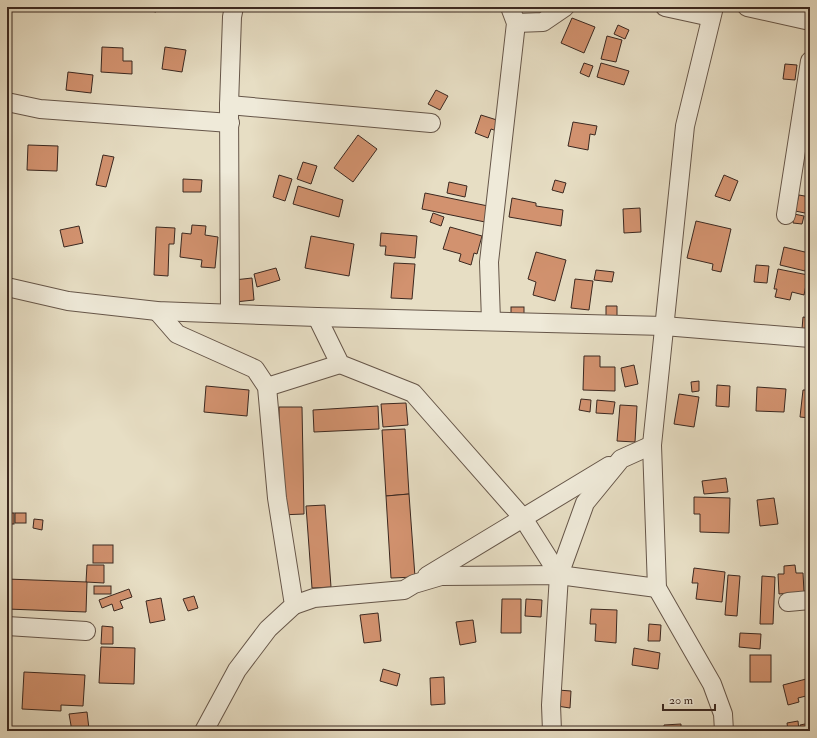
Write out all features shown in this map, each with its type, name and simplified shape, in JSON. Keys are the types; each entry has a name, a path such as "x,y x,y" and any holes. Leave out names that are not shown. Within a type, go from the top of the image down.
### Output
{"street":[{"path":"230,313 229,114 232,17 234,7"},
{"path":"491,321 489,262 513,15 543,22 566,7"},
{"path":"665,7 712,12 685,126 652,445 657,588 712,684 723,714 724,731"},
{"path":"747,7 810,21"},
{"path":"786,215 810,61"},
{"path":"7,102 40,109 229,114 431,123"},
{"path":"7,287 68,301 157,311 317,317 664,326 810,338"},
{"path":"157,311 178,334 255,369 267,386 277,498 294,605"},
{"path":"317,317 340,364"},
{"path":"267,386 340,364 413,393 523,518 559,575"},
{"path":"204,731 238,670 268,629 294,605 314,598 404,590 620,460 652,445"},
{"path":"552,731 551,705 559,575 585,502 620,460"},
{"path":"414,584 441,576 559,575 657,588"},
{"path":"788,602 810,600"},
{"path":"7,626 86,631"}],"building":[{"path":"135,7 157,7 156,12"},
{"path":"572,18 595,27 584,53 561,43"},
{"path":"618,25 629,30 625,39 614,34"},
{"path":"607,36 622,40 616,62 601,59"},
{"path":"102,47 123,48 123,61 132,61 132,74 101,72"},
{"path":"165,47 186,50 182,72 162,69"},
{"path":"584,63 593,66 589,77 580,73"},
{"path":"601,63 629,71 624,85 597,77"},
{"path":"785,64 797,65 795,80 783,79"},
{"path":"68,72 93,75 91,93 66,90"},
{"path":"436,90 448,96 440,110 428,104"},
{"path":"481,115 500,121 497,131 491,129 488,138 475,133"},
{"path":"573,122 597,126 595,135 590,134 588,150 568,146"},
{"path":"358,135 377,149 353,182 334,168"},
{"path":"28,145 58,146 57,171 27,170"},
{"path":"103,155 114,157 106,187 96,185"},
{"path":"303,162 317,166 311,184 297,179"},
{"path":"279,175 292,179 285,201 273,197"},
{"path":"724,175 738,181 730,201 715,196"},
{"path":"183,179 202,180 201,192 183,192"},
{"path":"555,180 566,183 563,193 552,190"},
{"path":"449,182 467,186 465,197 447,193"},
{"path":"298,186 343,200 339,217 293,204"},
{"path":"425,193 488,206 485,222 422,209"},
{"path":"799,195 810,197 810,214 795,211"},
{"path":"512,198 536,203 536,206 563,210 561,226 509,217"},
{"path":"640,208 641,232 624,233 623,209"},
{"path":"433,213 444,217 441,226 430,222"},
{"path":"794,214 804,216 802,224 793,223"},
{"path":"696,221 731,229 721,272 712,270 713,264 687,258"},
{"path":"192,225 206,226 205,235 218,237 215,268 201,267 202,260 180,257 182,233 191,234"},
{"path":"79,226 83,243 64,247 60,230"},
{"path":"156,227 175,228 174,244 169,244 168,276 154,275"},
{"path":"450,227 482,236 477,254 474,253 471,265 459,261 461,254 443,249"},
{"path":"381,233 417,236 415,258 385,255 386,246 380,246"},
{"path":"311,236 354,244 349,276 305,268"},
{"path":"784,247 809,253 805,271 780,265"},
{"path":"536,252 566,260 555,301 533,295 536,282 528,279"},
{"path":"394,263 415,264 412,299 391,298"},
{"path":"756,265 769,266 767,283 754,282"},
{"path":"276,268 280,280 257,287 254,274"},
{"path":"778,269 808,275 804,295 792,292 790,300 775,297 777,289 774,289"},
{"path":"596,270 614,272 612,282 594,280"},
{"path":"252,278 254,300 235,302 234,280"},
{"path":"575,279 593,281 589,310 571,308"},
{"path":"606,306 617,306 617,318 606,317"},
{"path":"511,307 524,307 524,319 511,319"},
{"path":"803,317 810,318 810,330 802,329"},
{"path":"584,356 600,356 600,367 615,367 615,391 583,390"},
{"path":"634,365 638,384 625,387 621,368"},
{"path":"699,381 699,391 692,392 691,382"},
{"path":"717,385 730,386 729,407 716,406"},
{"path":"206,386 249,390 247,416 204,412"},
{"path":"757,387 786,389 784,412 756,411"},
{"path":"803,390 810,390 810,418 800,417"},
{"path":"679,394 699,397 694,427 674,424"},
{"path":"581,399 591,400 590,412 579,410"},
{"path":"597,400 615,402 613,414 596,413"},
{"path":"406,403 408,425 383,427 381,404"},
{"path":"620,405 637,406 635,442 617,441"},
{"path":"378,406 379,429 314,432 313,410"},
{"path":"279,407 302,407 304,514 280,515"},
{"path":"405,429 409,494 386,496 382,430"},
{"path":"726,478 728,492 704,494 702,481"},
{"path":"409,494 415,577 391,578 386,496"},
{"path":"694,497 730,498 729,533 700,532 700,514 694,514"},
{"path":"774,498 778,524 760,526 757,500"},
{"path":"325,505 331,587 312,588 306,506"},
{"path":"7,513 14,513 14,524 7,524"},
{"path":"15,513 26,513 26,523 15,523"},
{"path":"34,519 43,520 42,530 33,528"},
{"path":"93,545 113,545 113,563 93,563"},
{"path":"87,565 104,565 104,583 86,582"},
{"path":"795,565 796,573 803,573 804,592 779,594 778,574 784,574 784,566"},
{"path":"694,568 725,572 722,602 696,599 698,583 692,583"},
{"path":"728,575 740,576 737,616 725,615"},
{"path":"762,576 775,577 773,624 760,624"},
{"path":"7,579 87,582 86,612 7,609"},
{"path":"94,586 111,586 111,594 94,594"},
{"path":"129,589 132,597 120,601 123,608 114,611 112,604 102,608 99,600"},
{"path":"194,596 198,608 188,611 183,599"},
{"path":"161,598 165,620 150,623 146,601"},
{"path":"502,599 521,599 521,633 501,633"},
{"path":"526,599 542,600 541,617 525,616"},
{"path":"591,609 617,610 616,643 595,641 596,624 590,624"},
{"path":"378,613 381,641 364,643 360,615"},
{"path":"473,620 476,642 460,645 456,622"},
{"path":"649,624 661,625 660,641 648,641"},
{"path":"102,626 113,627 113,644 101,644"},
{"path":"740,633 761,634 760,649 739,647"},
{"path":"101,647 135,648 134,684 99,683"},
{"path":"634,648 660,653 658,669 632,665"},
{"path":"750,655 771,655 771,682 750,682"},
{"path":"383,669 400,674 397,686 380,681"},
{"path":"24,672 85,675 83,706 61,705 61,711 22,709"},
{"path":"444,677 445,704 431,705 430,678"},
{"path":"810,678 810,695 798,698 799,702 788,705 783,685"},
{"path":"558,690 571,691 570,708 557,706"},
{"path":"87,712 89,729 72,731 69,714"},
{"path":"798,721 799,731 788,731 787,723"},
{"path":"810,723 810,731 802,731 800,725"},
{"path":"681,724 681,731 664,731 664,725"}]}
